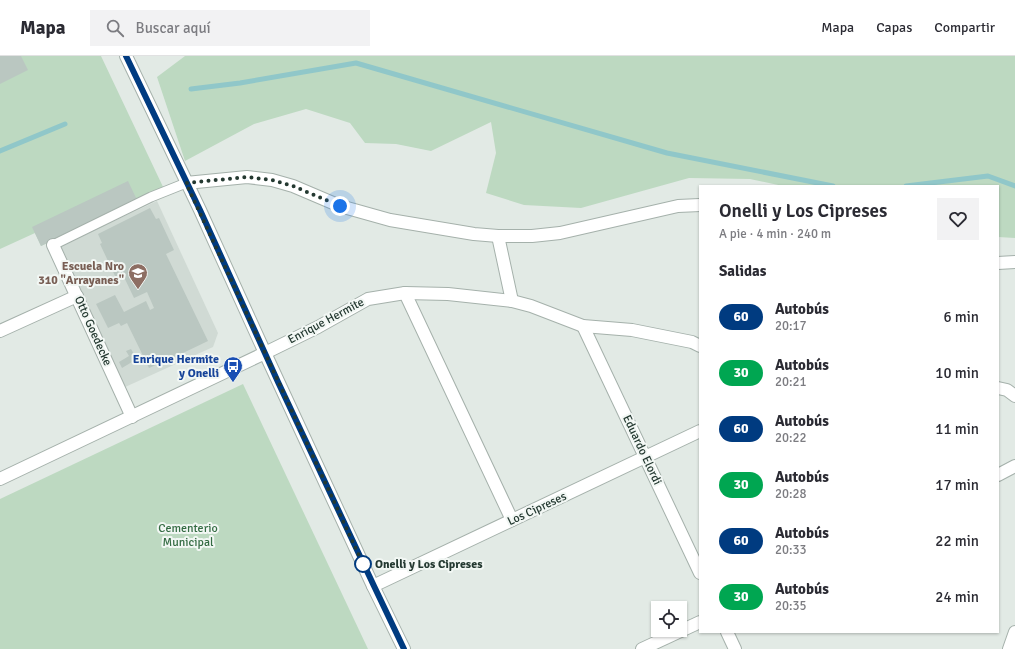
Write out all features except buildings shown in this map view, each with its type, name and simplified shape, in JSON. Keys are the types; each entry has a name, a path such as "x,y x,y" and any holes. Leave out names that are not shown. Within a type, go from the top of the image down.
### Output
{"street":[{"path":"126,56 404,649"},
{"path":"186,183 247,177 272,180 293,186 340,206 390,220 474,234 498,236 532,236 560,233 678,206 699,205"},
{"path":"498,236 512,301"},
{"name":"Otto Goedecke","path":"53,245 132,417"},
{"path":"999,263 1015,262"},
{"path":"405,293 512,520"},
{"name":"Enrique Hermite","path":"0,479 265,353 318,327 368,299 405,293 448,294 512,301 531,306 583,326 632,330 692,342 699,346"},
{"path":"0,332 77,296"},
{"name":"Eduardo Elordi","path":"583,326 699,571"},
{"path":"999,388 1007,390 1015,396"},
{"name":"Los Cipreses","path":"374,586 699,431"},
{"path":"999,474 1015,466"},
{"path":"642,649 699,622"},
{"path":"1009,649 1015,632"},
{"path":"727,633 735,649"}],"lane":[{"path":"53,245 151,197 186,183"}],"shaded area":[{"name":"Escuela Nro 310 \"Arrayanes\"","path":"157,201 218,333 213,347 123,388 58,247"}],"green space":[{"path":"0,56 101,56 164,189 41,246 35,233 0,249"},
{"path":"185,56 1015,56 1015,238 999,237 999,185 778,185 750,179 689,178 581,208 524,205 486,193 496,153 491,122 431,151 396,144 365,143 350,123 306,109 254,124 185,161 157,77"},
{"name":"Cementerio Municipal","path":"243,384 368,649 0,649 0,499"}],"waterway":[{"path":"191,89 240,83 356,63 667,153 828,185"},
{"path":"0,151 65,124"},
{"path":"914,185 988,176 1015,186"}],"bus line":[{"name":"60","path":"126,56 200,210 278,382 404,649"}],"place":[{"name":"Escuela Nro 310 \"Arrayanes\"","path":"138,290"},
{"name":"Enrique Hermite y Onelli","path":"233,383"},
{"name":"Onelli y Los Cipreses","path":"363,564"}],"route":[{"path":"340,206 293,186 272,180 247,177 186,183 200,210 363,564"}]}
